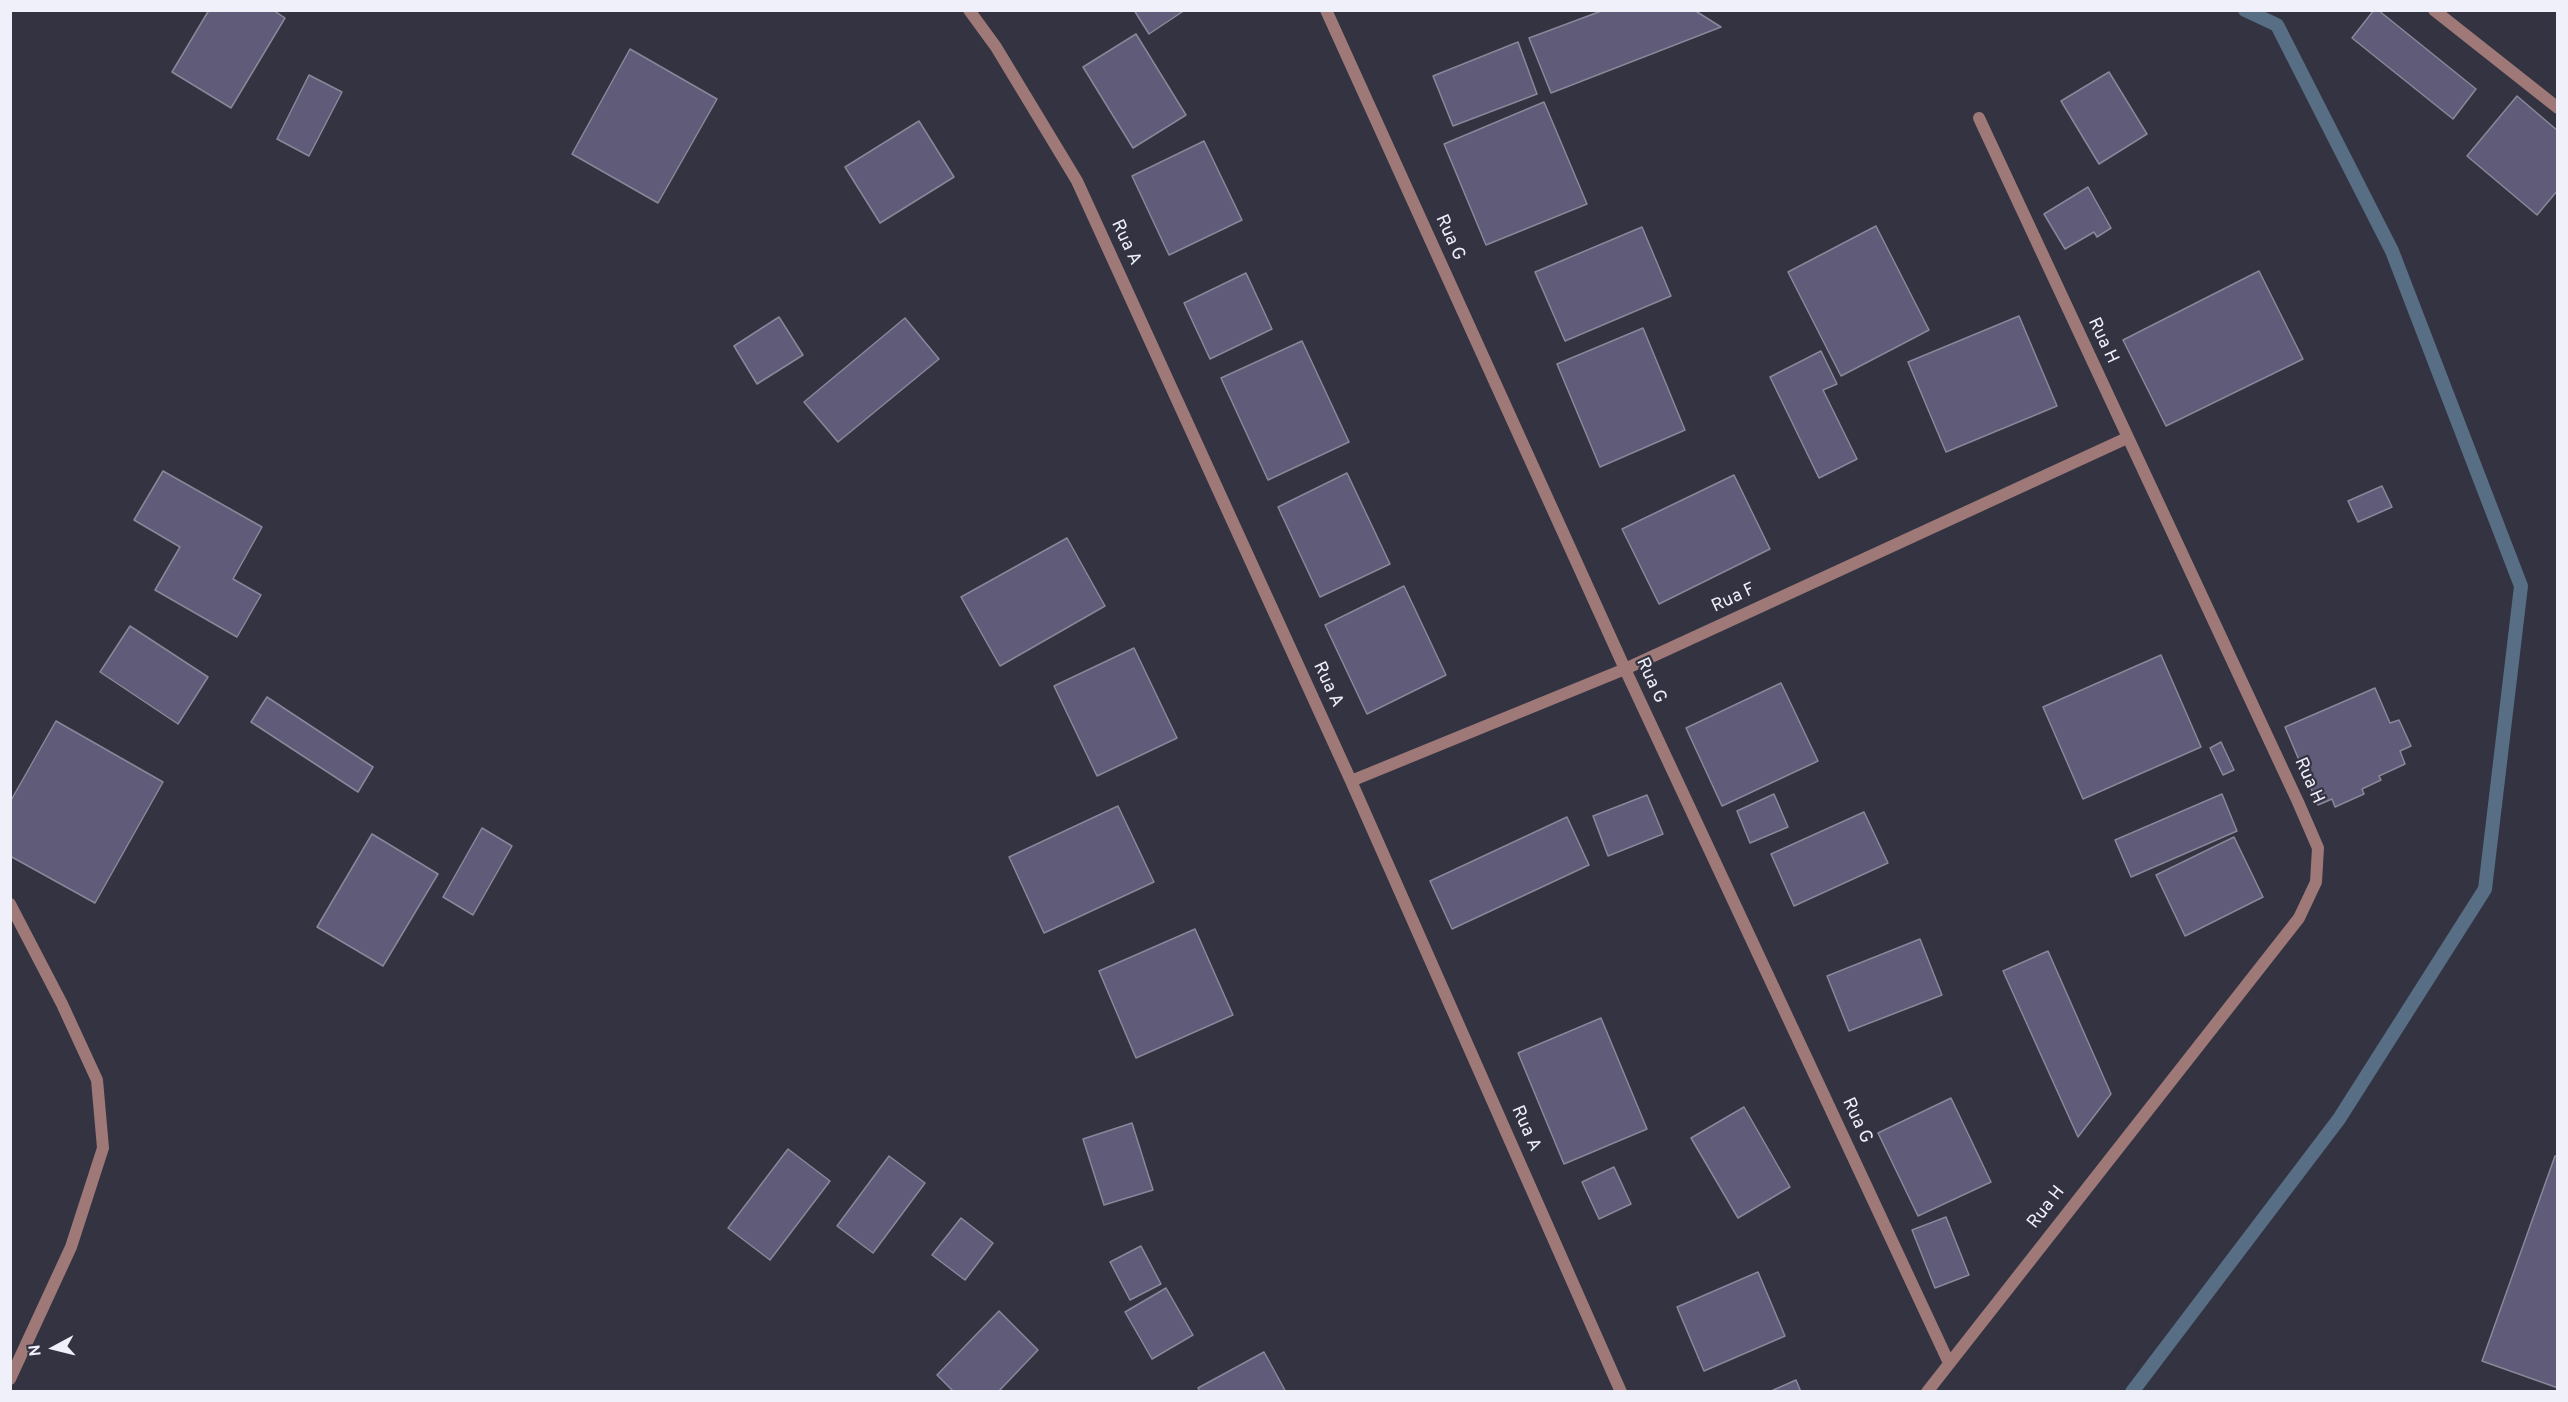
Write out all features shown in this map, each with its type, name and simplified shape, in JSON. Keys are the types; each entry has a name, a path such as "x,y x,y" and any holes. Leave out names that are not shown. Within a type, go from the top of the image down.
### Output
{"street":[{"name":"Rua A","path":"969,10 1015,77 1077,181 1351,781 1621,1392"},
{"name":"Rua G","path":"1326,10 1624,669 1949,1363"},
{"path":"2434,10 2558,108"},
{"name":"Rua H","path":"1927,1392 2299,918 2316,882 2318,848 1979,118"},
{"name":"Rua F","path":"1351,781 1624,669 2127,438"},
{"path":"10,904 62,1004 97,1080 103,1148 71,1247 10,1379"}],"building":[{"path":"209,10 273,10 285,18 231,108 172,72"},
{"path":"1134,10 1185,10 1149,34"},
{"path":"1604,10 1694,10 1721,27 1551,93 1529,38"},
{"path":"2374,10 2378,10 2476,89 2453,119 2352,38"},
{"path":"1136,34 1186,115 1133,148 1083,67"},
{"path":"1518,42 1537,94 1453,126 1433,76"},
{"path":"630,49 717,99 658,203 572,154"},
{"path":"2109,72 2147,134 2099,164 2061,101"},
{"path":"309,75 342,92 309,156 277,139"},
{"path":"2517,96 2558,131 2558,190 2537,215 2467,156"},
{"path":"1544,102 1587,204 1486,245 1444,144"},
{"path":"919,121 954,177 880,223 845,167"},
{"path":"1204,141 1242,220 1169,255 1132,176"},
{"path":"2088,187 2111,228 2097,237 2094,232 2065,249 2044,214"},
{"path":"1876,226 1929,330 1841,376 1788,272"},
{"path":"1642,227 1671,296 1565,341 1535,272"},
{"path":"2259,271 2303,359 2166,426 2123,340"},
{"path":"1246,273 1272,329 1210,359 1184,303"},
{"path":"2019,316 2057,406 1946,452 1908,362"},
{"path":"779,317 803,355 757,384 734,346"},
{"path":"905,318 939,359 838,442 804,402"},
{"path":"1643,328 1685,430 1600,467 1557,364"},
{"path":"1302,341 1349,442 1268,480 1221,378"},
{"path":"1821,351 1837,384 1823,390 1857,459 1819,478 1770,377"},
{"path":"163,471 262,527 233,579 261,595 237,637 155,590 180,547 134,520"},
{"path":"1347,473 1390,564 1320,597 1278,507"},
{"path":"1734,475 1770,549 1659,604 1622,529"},
{"path":"2382,486 2392,507 2358,522 2348,501"},
{"path":"1067,538 1105,606 1000,666 961,597"},
{"path":"1404,586 1446,675 1367,714 1325,625"},
{"path":"130,626 208,677 178,724 100,672"},
{"path":"1134,648 1177,738 1097,776 1054,686"},
{"path":"2161,655 2201,747 2083,799 2043,707"},
{"path":"1781,683 1818,761 1722,806 1686,728"},
{"path":"2375,688 2390,723 2399,720 2411,746 2400,751 2405,764 2379,776 2381,780 2362,789 2364,794 2335,807 2332,799 2318,805 2285,727"},
{"path":"267,697 373,767 358,792 251,722"},
{"path":"56,721 163,782 95,903 10,856 10,802"},
{"path":"2221,742 2234,770 2223,775 2210,748"},
{"path":"1774,794 1788,827 1750,843 1737,811"},
{"path":"2222,794 2237,831 2131,877 2115,840"},
{"path":"1647,795 1663,834 1608,856 1593,816"},
{"path":"1118,806 1154,882 1044,933 1009,857"},
{"path":"1864,812 1888,863 1794,906 1771,854"},
{"path":"1567,817 1589,865 1452,929 1430,881"},
{"path":"482,828 512,846 473,915 443,897"},
{"path":"372,834 438,874 383,966 317,927"},
{"path":"2234,837 2263,897 2185,936 2156,875"},
{"path":"1195,929 1233,1015 1136,1058 1099,971"},
{"path":"1920,939 1942,995 1849,1031 1827,976"},
{"path":"2048,951 2111,1094 2078,1137 2003,971"},
{"path":"1601,1018 1647,1129 1564,1164 1518,1053"},
{"path":"1951,1098 1991,1182 1918,1216 1878,1133"},
{"path":"1744,1107 1790,1187 1738,1218 1691,1138"},
{"path":"1132,1123 1153,1190 1104,1205 1083,1139"},
{"path":"788,1149 830,1181 770,1260 728,1228"},
{"path":"889,1156 925,1183 873,1253 837,1226"},
{"path":"2555,1156 2558,1157 2558,1388 2482,1361"},
{"path":"1614,1167 1631,1204 1599,1219 1582,1182"},
{"path":"1946,1217 1969,1275 1935,1288 1912,1230"},
{"path":"961,1218 993,1243 965,1280 932,1255"},
{"path":"1141,1246 1161,1284 1130,1300 1110,1262"},
{"path":"1758,1272 1785,1336 1704,1371 1677,1307"},
{"path":"1166,1288 1193,1335 1152,1359 1125,1312"},
{"path":"999,1311 1038,1350 998,1392 954,1392 937,1375"},
{"path":"1264,1352 1286,1392 1200,1392 1198,1388"},
{"path":"1796,1380 1801,1392 1769,1392"}],"waterway":[{"path":"2132,1392 2339,1119 2485,889 2521,586 2392,251 2277,25 2245,10"}]}
